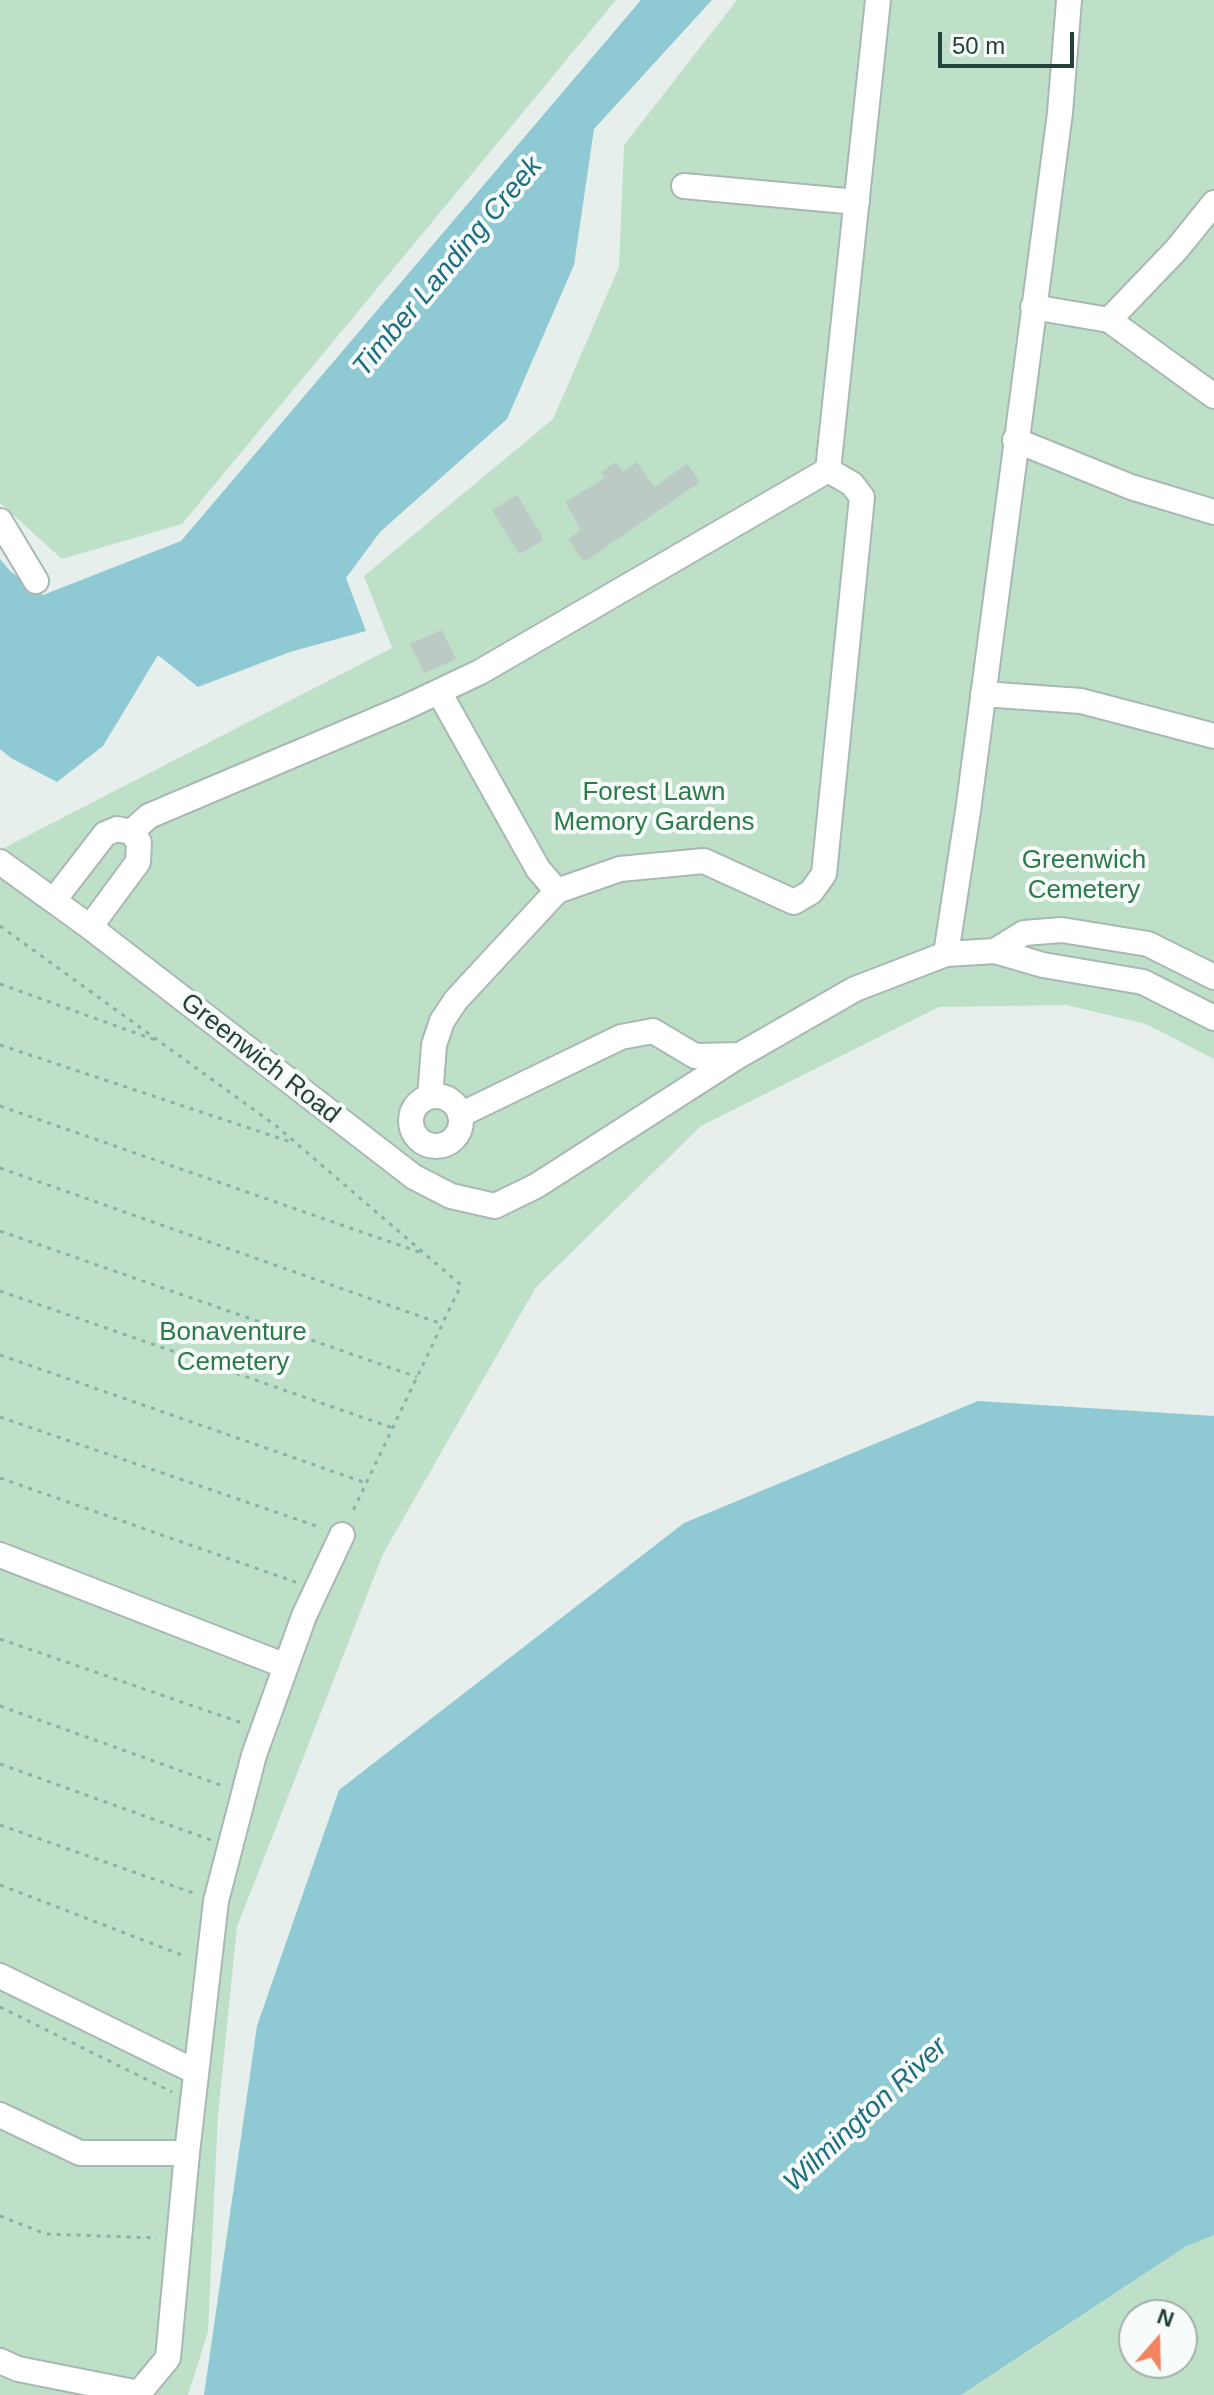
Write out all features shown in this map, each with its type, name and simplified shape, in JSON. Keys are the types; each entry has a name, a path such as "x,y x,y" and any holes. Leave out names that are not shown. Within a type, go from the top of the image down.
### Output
{"street":[{"path":"828,470 878,0"},
{"path":"946,954 1060,113 1069,0"},
{"path":"684,186 857,202"},
{"path":"1109,320 1177,249 1214,203"},
{"path":"1033,307 1109,320 1214,396"},
{"path":"1015,440 1131,487 1214,512"},
{"path":"131,832 149,816 480,672 828,470"},
{"path":"430,1097 434,1045 442,1021 456,1000 557,891 620,869 704,861 794,902 811,892 824,874 862,497 852,484 828,470"},
{"path":"0,521 36,581"},
{"path":"439,692 530,856 557,891"},
{"path":"983,694 1081,701 1214,736"},
{"path":"54,900 105,834 117,829 131,832 139,842 138,862 90,927"},
{"name":"Greenwich Road","path":"0,862 90,927 414,1177 451,1196 495,1206 536,1186 740,1055 855,989 946,954 995,951"},
{"path":"995,951 1024,933 1062,930 1148,944 1214,977"},
{"path":"995,951 1043,965 1143,982 1214,1018"},
{"path":"460,1115 621,1037 653,1031 695,1056 740,1055"},
{"path":"375,1148 412,1123 416,1107 430,1097 447,1099 460,1115 457,1135 443,1145 414,1177"},
{"path":"412,1123 422,1141 443,1145"},
{"path":"0,2361 18,2369 138,2394 168,2358 178,2238 216,1901 263,1730 316,1589 342,1535"},
{"path":"0,1555 286,1666"},
{"path":"0,1976 196,2072"},
{"path":"0,2115 80,2153 187,2153"}],"path":[{"path":"0,926 297,1144 461,1285 342,1535 0,1417"},
{"path":"0,984 162,1043"},
{"path":"0,1045 297,1144"},
{"path":"0,1106 426,1254"},
{"path":"0,1168 442,1324"},
{"path":"0,1231 417,1377"},
{"path":"0,1291 393,1428"},
{"path":"0,1355 366,1483"},
{"path":"0,1478 316,1589"},
{"path":"0,1639 263,1730"},
{"path":"0,1706 244,1793"},
{"path":"0,1764 230,1847"},
{"path":"0,1825 216,1901"},
{"path":"0,1885 208,1966"},
{"path":"0,2007 194,2103"},
{"path":"0,2216 46,2234 178,2238"}],"green space":[{"path":"0,0 616,0 182,524 62,559 0,503"},
{"path":"737,0 1214,0 1214,1059 1146,1024 1066,1005 939,1007 701,1126 536,1287 383,1554 237,1927 218,2115 208,2332 188,2395 0,2395 0,850 392,648 364,576 553,419 619,267 624,145"},
{"path":"1214,2235 1214,2395 961,2395 1185,2247"}],"water":[{"name":"Timber Landing Creek","path":"641,0 712,0 594,129 574,265 507,419 380,532 346,578 366,631 290,652 198,687 158,655 103,746 57,782 0,749 0,559 10,571 43,595 181,541"},
{"name":"Wilmington River","path":"978,1401 1214,1416 1214,2235 1185,2247 961,2395 204,2395 257,2026 339,1790 684,1523"}],"building":[{"path":"616,462 623,472 637,462 654,487 687,464 700,482 584,562 568,539 581,530 565,502 605,478 601,472"},
{"path":"517,495 544,540 519,554 492,510"},
{"path":"442,630 456,659 424,673 410,644"}],"park label":[{"name":"Forest Lawn Memory Gardens","path":"654,808"},
{"name":"Greenwich Cemetery","path":"1084,876"},
{"name":"Bonaventure Cemetery","path":"233,1348"}]}
